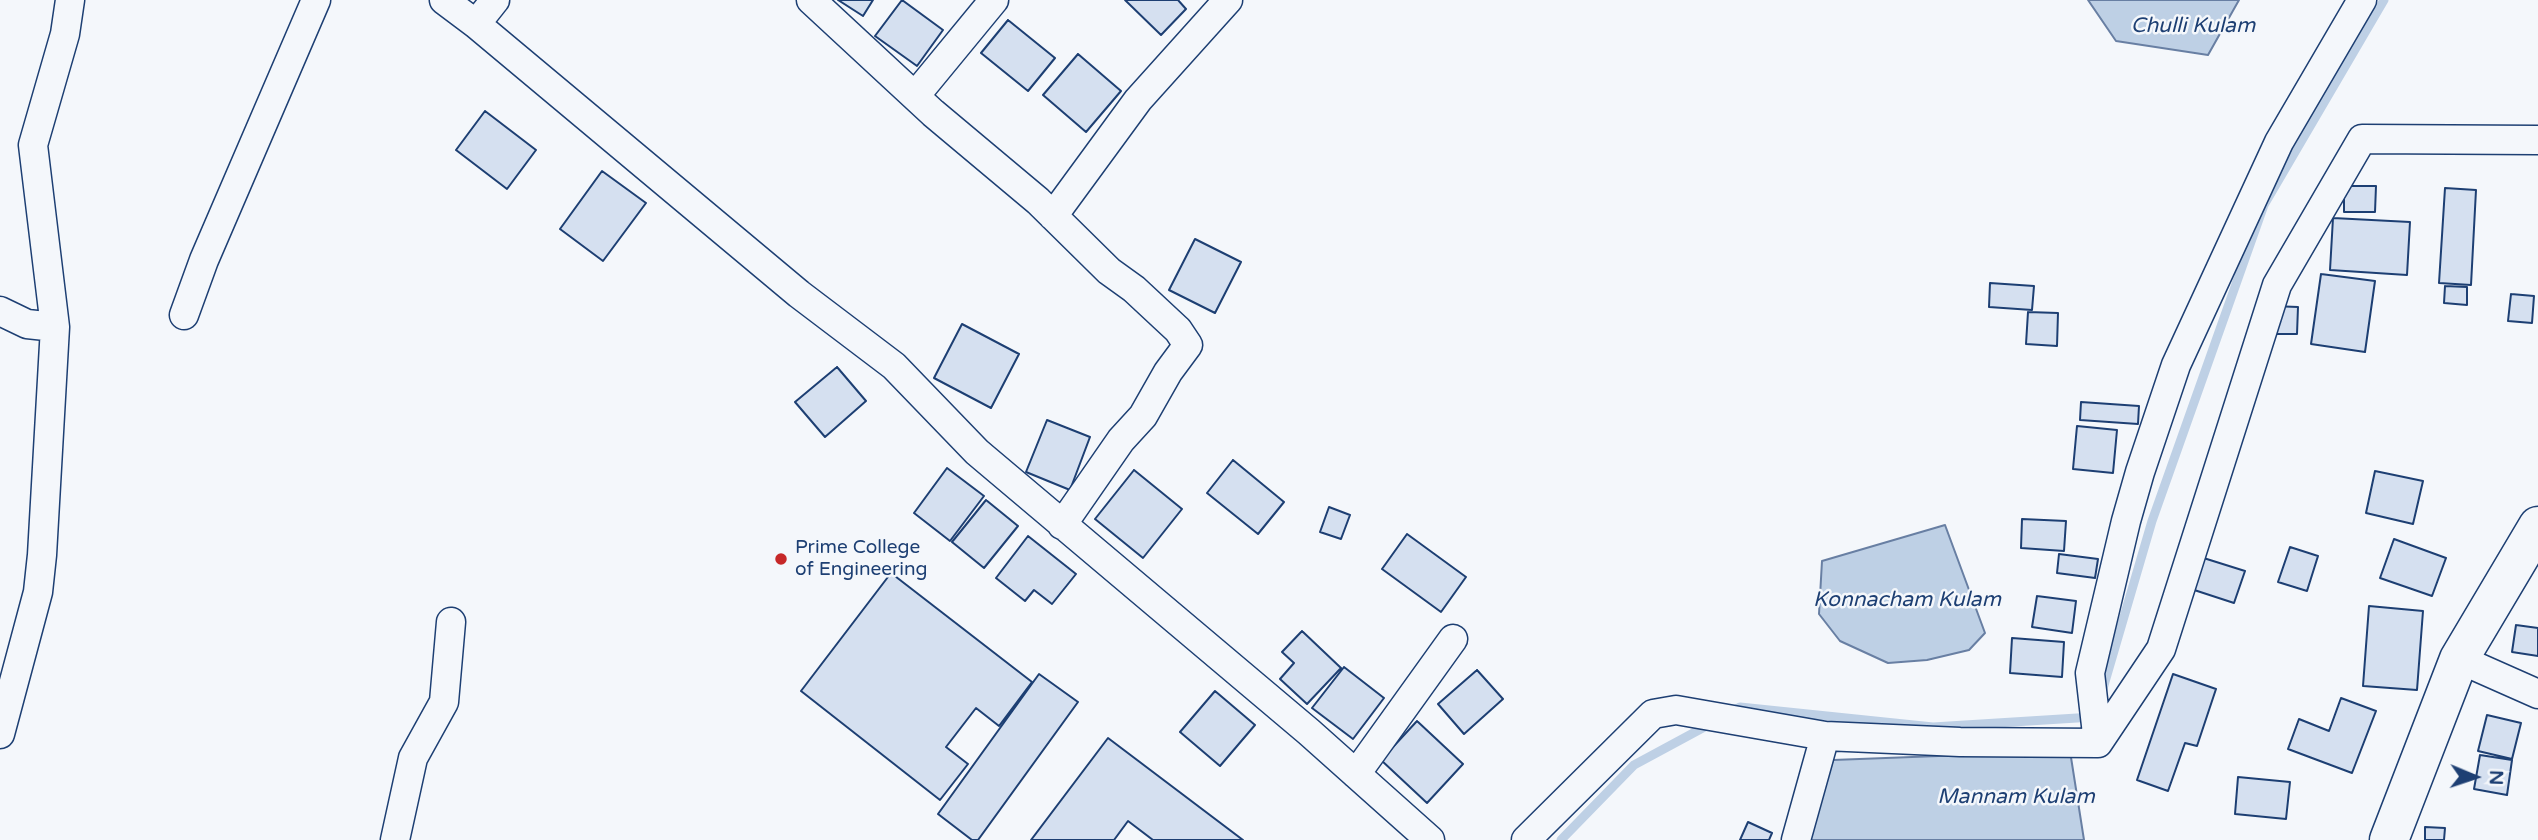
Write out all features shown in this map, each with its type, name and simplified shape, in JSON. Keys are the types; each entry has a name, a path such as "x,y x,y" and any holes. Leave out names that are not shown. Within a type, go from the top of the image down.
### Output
{"main road":[{"path":"2389,840 2459,659 2538,526"}],"street":[{"path":"0,734 38,592 55,327 33,145 65,34 70,0"},
{"path":"184,315 204,260 316,0"},
{"path":"444,0 799,294 894,366 977,452 1430,840"},
{"path":"476,24 495,0"},
{"path":"811,0 915,96 1053,216 1109,271 1134,289 1178,330 1188,345 1168,372 1143,416 1121,440 1062,525"},
{"path":"915,96 994,0"},
{"path":"1053,216 1138,100 1228,0"},
{"path":"2097,737 2090,673 2126,521 2176,365 2279,142 2362,0"},
{"path":"2097,737 2161,649 2277,285 2362,139 2538,140"},
{"path":"0,310 27,324 55,327"},
{"path":"394,840 413,758 443,702 451,622"},
{"path":"1356,774 1453,639"},
{"path":"2459,659 2538,694"},
{"path":"1526,840 1653,715 1676,710 1825,736 1960,742 2097,737"},
{"path":"1796,840 1825,736"}],"water":[{"name":"Chulli Kulam","path":"2088,0 2239,0 2208,55 2116,41"},
{"name":"Konnacham Kulam","path":"1945,525 1985,633 1969,650 1927,660 1888,663 1840,641 1819,614 1822,561"},
{"name":"Mannam Kulam","path":"2070,751 2084,840 1809,840 1833,760"}],"building":[{"path":"838,0 873,0 863,16"},
{"path":"902,0 943,30 917,66 875,36"},
{"path":"1125,0 1178,0 1186,9 1161,35"},
{"path":"1008,20 1055,58 1028,91 981,53"},
{"path":"1078,54 1121,91 1086,132 1043,95"},
{"path":"485,111 536,150 507,189 456,150"},
{"path":"602,171 646,203 603,261 560,229"},
{"path":"2344,186 2376,186 2375,212 2344,212"},
{"path":"2445,188 2476,190 2471,285 2439,283"},
{"path":"2333,218 2410,222 2407,275 2330,270"},
{"path":"1195,239 1241,262 1215,313 1169,290"},
{"path":"2321,274 2375,281 2365,352 2311,344"},
{"path":"1990,283 2034,286 2032,310 1989,307"},
{"path":"2445,286 2467,287 2467,305 2444,303"},
{"path":"2511,294 2534,296 2532,323 2508,321"},
{"path":"2272,306 2298,307 2297,334 2271,334"},
{"path":"2028,312 2058,313 2057,346 2026,344"},
{"path":"962,324 1019,354 991,408 934,378"},
{"path":"837,367 866,401 825,437 795,402"},
{"path":"2081,402 2139,406 2138,424 2080,420"},
{"path":"1047,420 1090,437 1070,490 1026,472"},
{"path":"2077,426 2117,430 2113,473 2073,469"},
{"path":"1233,460 1284,502 1258,534 1207,493"},
{"path":"947,468 984,496 950,541 914,513"},
{"path":"1134,470 1182,509 1143,558 1095,519"},
{"path":"2375,471 2423,481 2413,524 2366,513"},
{"path":"986,500 1018,526 984,568 952,542"},
{"path":"1329,507 1350,515 1341,539 1320,532"},
{"path":"2022,519 2066,521 2064,551 2021,548"},
{"path":"1407,534 1466,577 1441,612 1382,569"},
{"path":"1028,536 1076,574 1052,604 1034,590 1025,601 996,578"},
{"path":"2394,539 2446,558 2432,596 2380,578"},
{"path":"2290,547 2318,556 2307,591 2278,582"},
{"path":"2059,554 2098,559 2095,578 2057,573"},
{"path":"2194,555 2245,571 2234,603 2185,587"},
{"path":"891,573 1032,682 999,726 976,708 946,747 968,764 940,800 801,691"},
{"path":"2037,596 2076,601 2072,633 2032,627"},
{"path":"2369,606 2423,611 2417,690 2363,686"},
{"path":"2516,625 2538,628 2538,656 2512,652"},
{"path":"1302,631 1341,668 1307,704 1280,679 1294,663 1282,652"},
{"path":"2012,638 2064,642 2062,677 2010,673"},
{"path":"1344,667 1384,698 1353,739 1312,708"},
{"path":"1477,670 1503,699 1464,734 1438,704"},
{"path":"1039,674 1078,702 978,840 972,840 938,814"},
{"path":"2173,674 2216,689 2197,746 2185,743 2168,791 2137,780"},
{"path":"1215,691 1255,725 1220,766 1180,732"},
{"path":"2341,698 2376,711 2352,773 2288,749 2299,719 2329,731"},
{"path":"2487,715 2521,723 2512,759 2478,751"},
{"path":"1417,721 1463,764 1427,803 1381,760"},
{"path":"1108,738 1243,840 1153,840 1128,821 1114,840 1031,840"},
{"path":"2480,755 2512,760 2507,795 2474,789"},
{"path":"2238,777 2290,782 2286,819 2235,814"},
{"path":"1748,822 1772,833 1769,840 1740,840"},
{"path":"2425,827 2445,828 2444,840 2425,840"}],"waterway":[{"path":"2102,692 2152,521 2264,205 2384,0"},
{"path":"1731,712 1740,707 1933,727 2093,717"},
{"path":"1561,840 1634,765 1710,724"}],"place":[{"name":"Prime College of Engineering","path":"781,559"}]}
